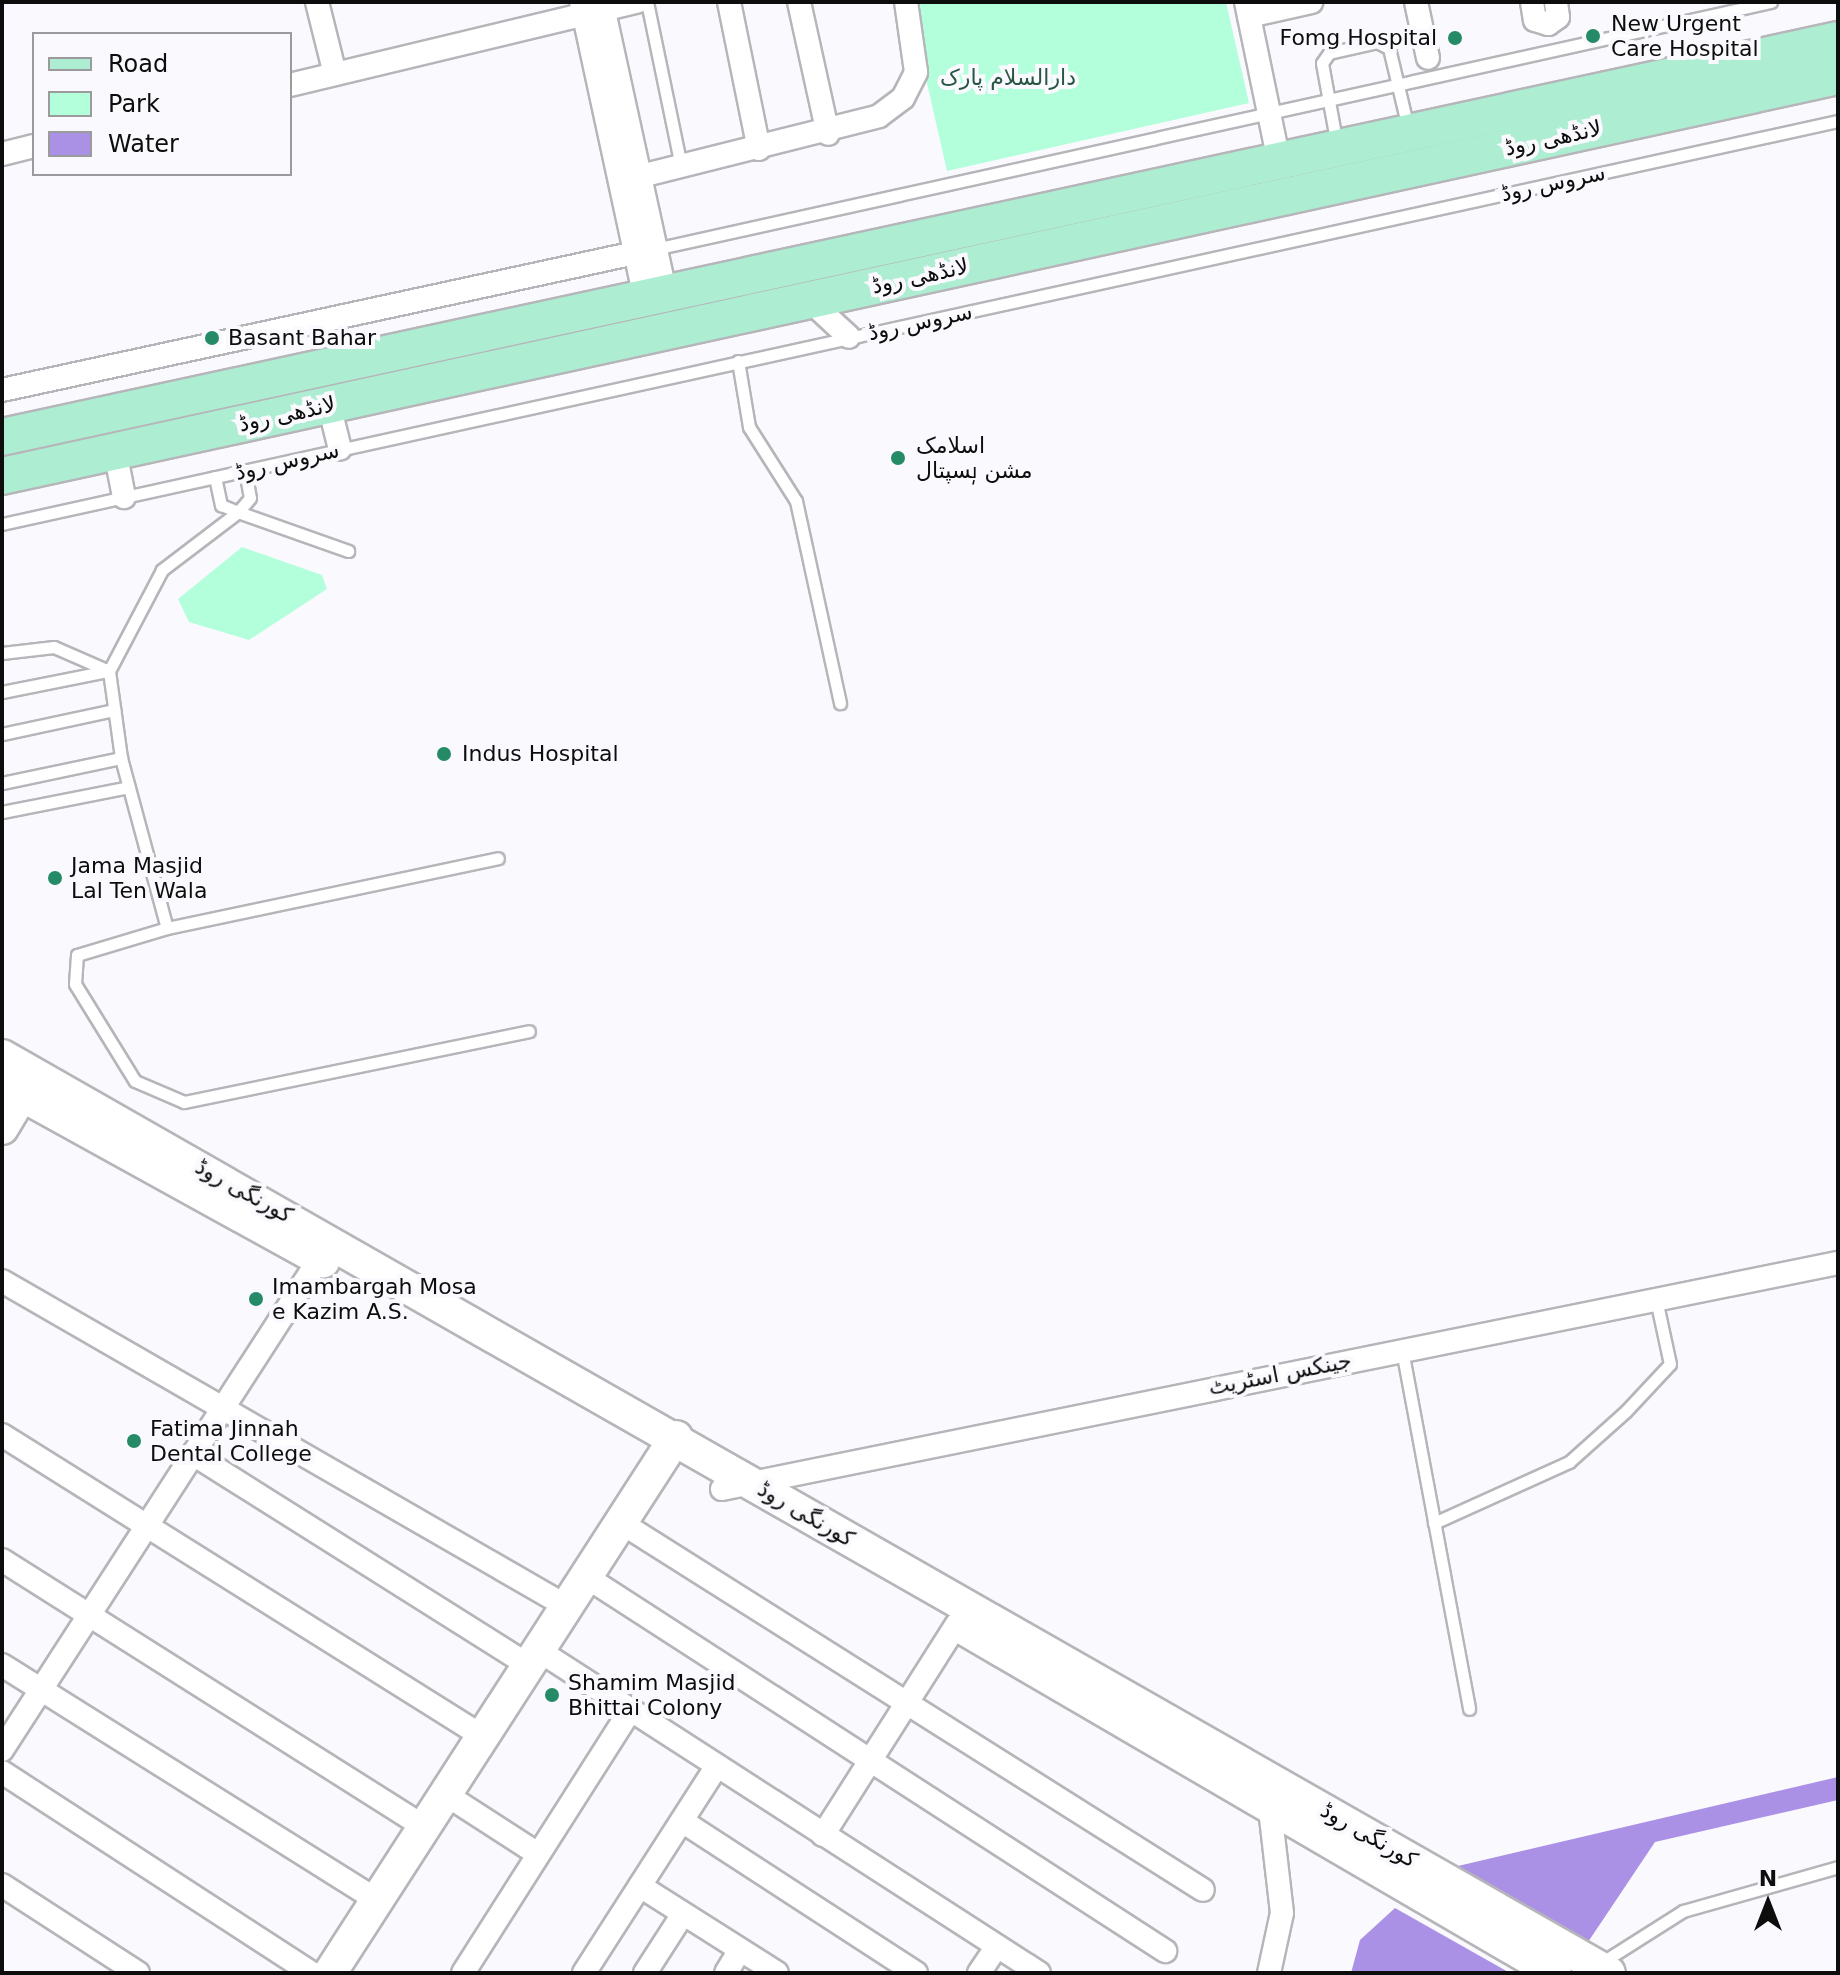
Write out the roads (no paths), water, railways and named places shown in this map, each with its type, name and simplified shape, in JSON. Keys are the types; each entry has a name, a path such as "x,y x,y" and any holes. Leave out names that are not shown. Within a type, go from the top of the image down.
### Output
{"main road":[{"name":"لانڈھی روڈ","path":"2,437 1838,40"},
{"name":"لانڈھی روڈ","path":"2,476 1838,76"},
{"name":"کورنگی روڈ","path":"2,1056 326,1250 1402,1869 1585,1967"},
{"name":"کورنگی روڈ","path":"12,1090 326,1250"},
{"path":"2,1128 12,1090"},
{"path":"330,1973 670,1446"},
{"name":"کورنگی روڈ","path":"735,1485 957,1624 1242,1777 1270,1809 1402,1869"}],"street":[{"path":"317,2 335,74"},
{"path":"292,85 592,7 637,2"},
{"path":"729,2 759,149"},
{"path":"799,2 828,134"},
{"path":"641,176 828,134 879,116 913,84 918,58 906,2"},
{"path":"1279,162 1248,9 1311,2"},
{"path":"1416,2 1428,58"},
{"path":"1532,2 1535,20 1548,24 1558,17 1556,2"},
{"path":"592,7 641,176 646,251"},
{"path":"592,7 656,297"},
{"path":"2,154 32,146"},
{"path":"2,390 646,251"},
{"path":"809,300 849,337"},
{"path":"329,405 340,449"},
{"path":"115,451 124,497"},
{"path":"2,1750 326,1250"},
{"name":"جینکس اسٹریٹ","path":"735,1485 1838,1263"},
{"path":"2,1281 566,1606"},
{"path":"2,1435 482,1736"},
{"path":"193,1454 533,1658 630,1711 1039,1973"},
{"path":"620,1522 911,1701 1203,1890"},
{"path":"2,1560 424,1827"},
{"path":"585,1576 1165,1951"},
{"path":"823,1835 911,1701 957,1624"},
{"path":"2,1665 377,1900"},
{"path":"463,1973 630,1711"},
{"path":"584,1973 717,1766"},
{"path":"2,1772 311,1973"},
{"path":"445,1794 538,1854"},
{"path":"1269,1973 1282,1913 1270,1809"},
{"path":"682,1821 916,1973"},
{"path":"2,1885 138,1973"},
{"path":"640,1886 777,1973"},
{"path":"645,1973 683,1914"},
{"path":"979,1973 997,1946"},
{"path":"726,1973 740,1950"}],"lane":[{"path":"647,2 681,166"},
{"path":"646,251 1771,2"},
{"path":"1338,149 1324,56 1377,42 1389,48 1408,133"},
{"name":"سروس روڈ","path":"2,524 1838,121"},
{"path":"738,361 749,427 796,501 840,703"},
{"path":"167,928 121,758 109,671 162,570 238,512 250,498 245,470"},
{"path":"215,477 221,505 348,551"},
{"path":"2,653 54,647 109,671"},
{"path":"2,692 109,671"},
{"path":"2,734 114,710"},
{"path":"2,783 121,758"},
{"path":"2,812 129,787"},
{"path":"498,858 167,928 77,955 71,971 127,1070 165,1099 194,1102 529,1031"},
{"path":"1434,1523 1569,1462 1626,1411 1670,1364 1656,1299"},
{"path":"1402,1350 1469,1709"},
{"path":"1585,1967 1683,1911 1838,1867"}],"water":[{"path":"1838,1777 1838,1800 1655,1842 1588,1942 1441,1870"},
{"path":"1395,1908 1510,1973 1351,1973 1360,1940"}],"place":[{"name":"New Urgent Care Hospital","path":"1593,36"},
{"name":"Fomg Hospital","path":"1455,38"},
{"name":"Basant Bahar","path":"212,338"},
{"name":"اسلامک مشن ہسپتال","path":"898,458"},
{"name":"Indus Hospital","path":"444,754"},
{"name":"Jama Masjid Lal Ten Wala","path":"55,878"},
{"name":"Imambargah Mosa e Kazim A.S.","path":"256,1299"},
{"name":"Fatima Jinnah Dental College","path":"134,1441"},
{"name":"Shamim Masjid Bhittai Colony","path":"552,1695"}],"park label":[{"name":"دارالسلام پارک","path":"1008,78"}]}
